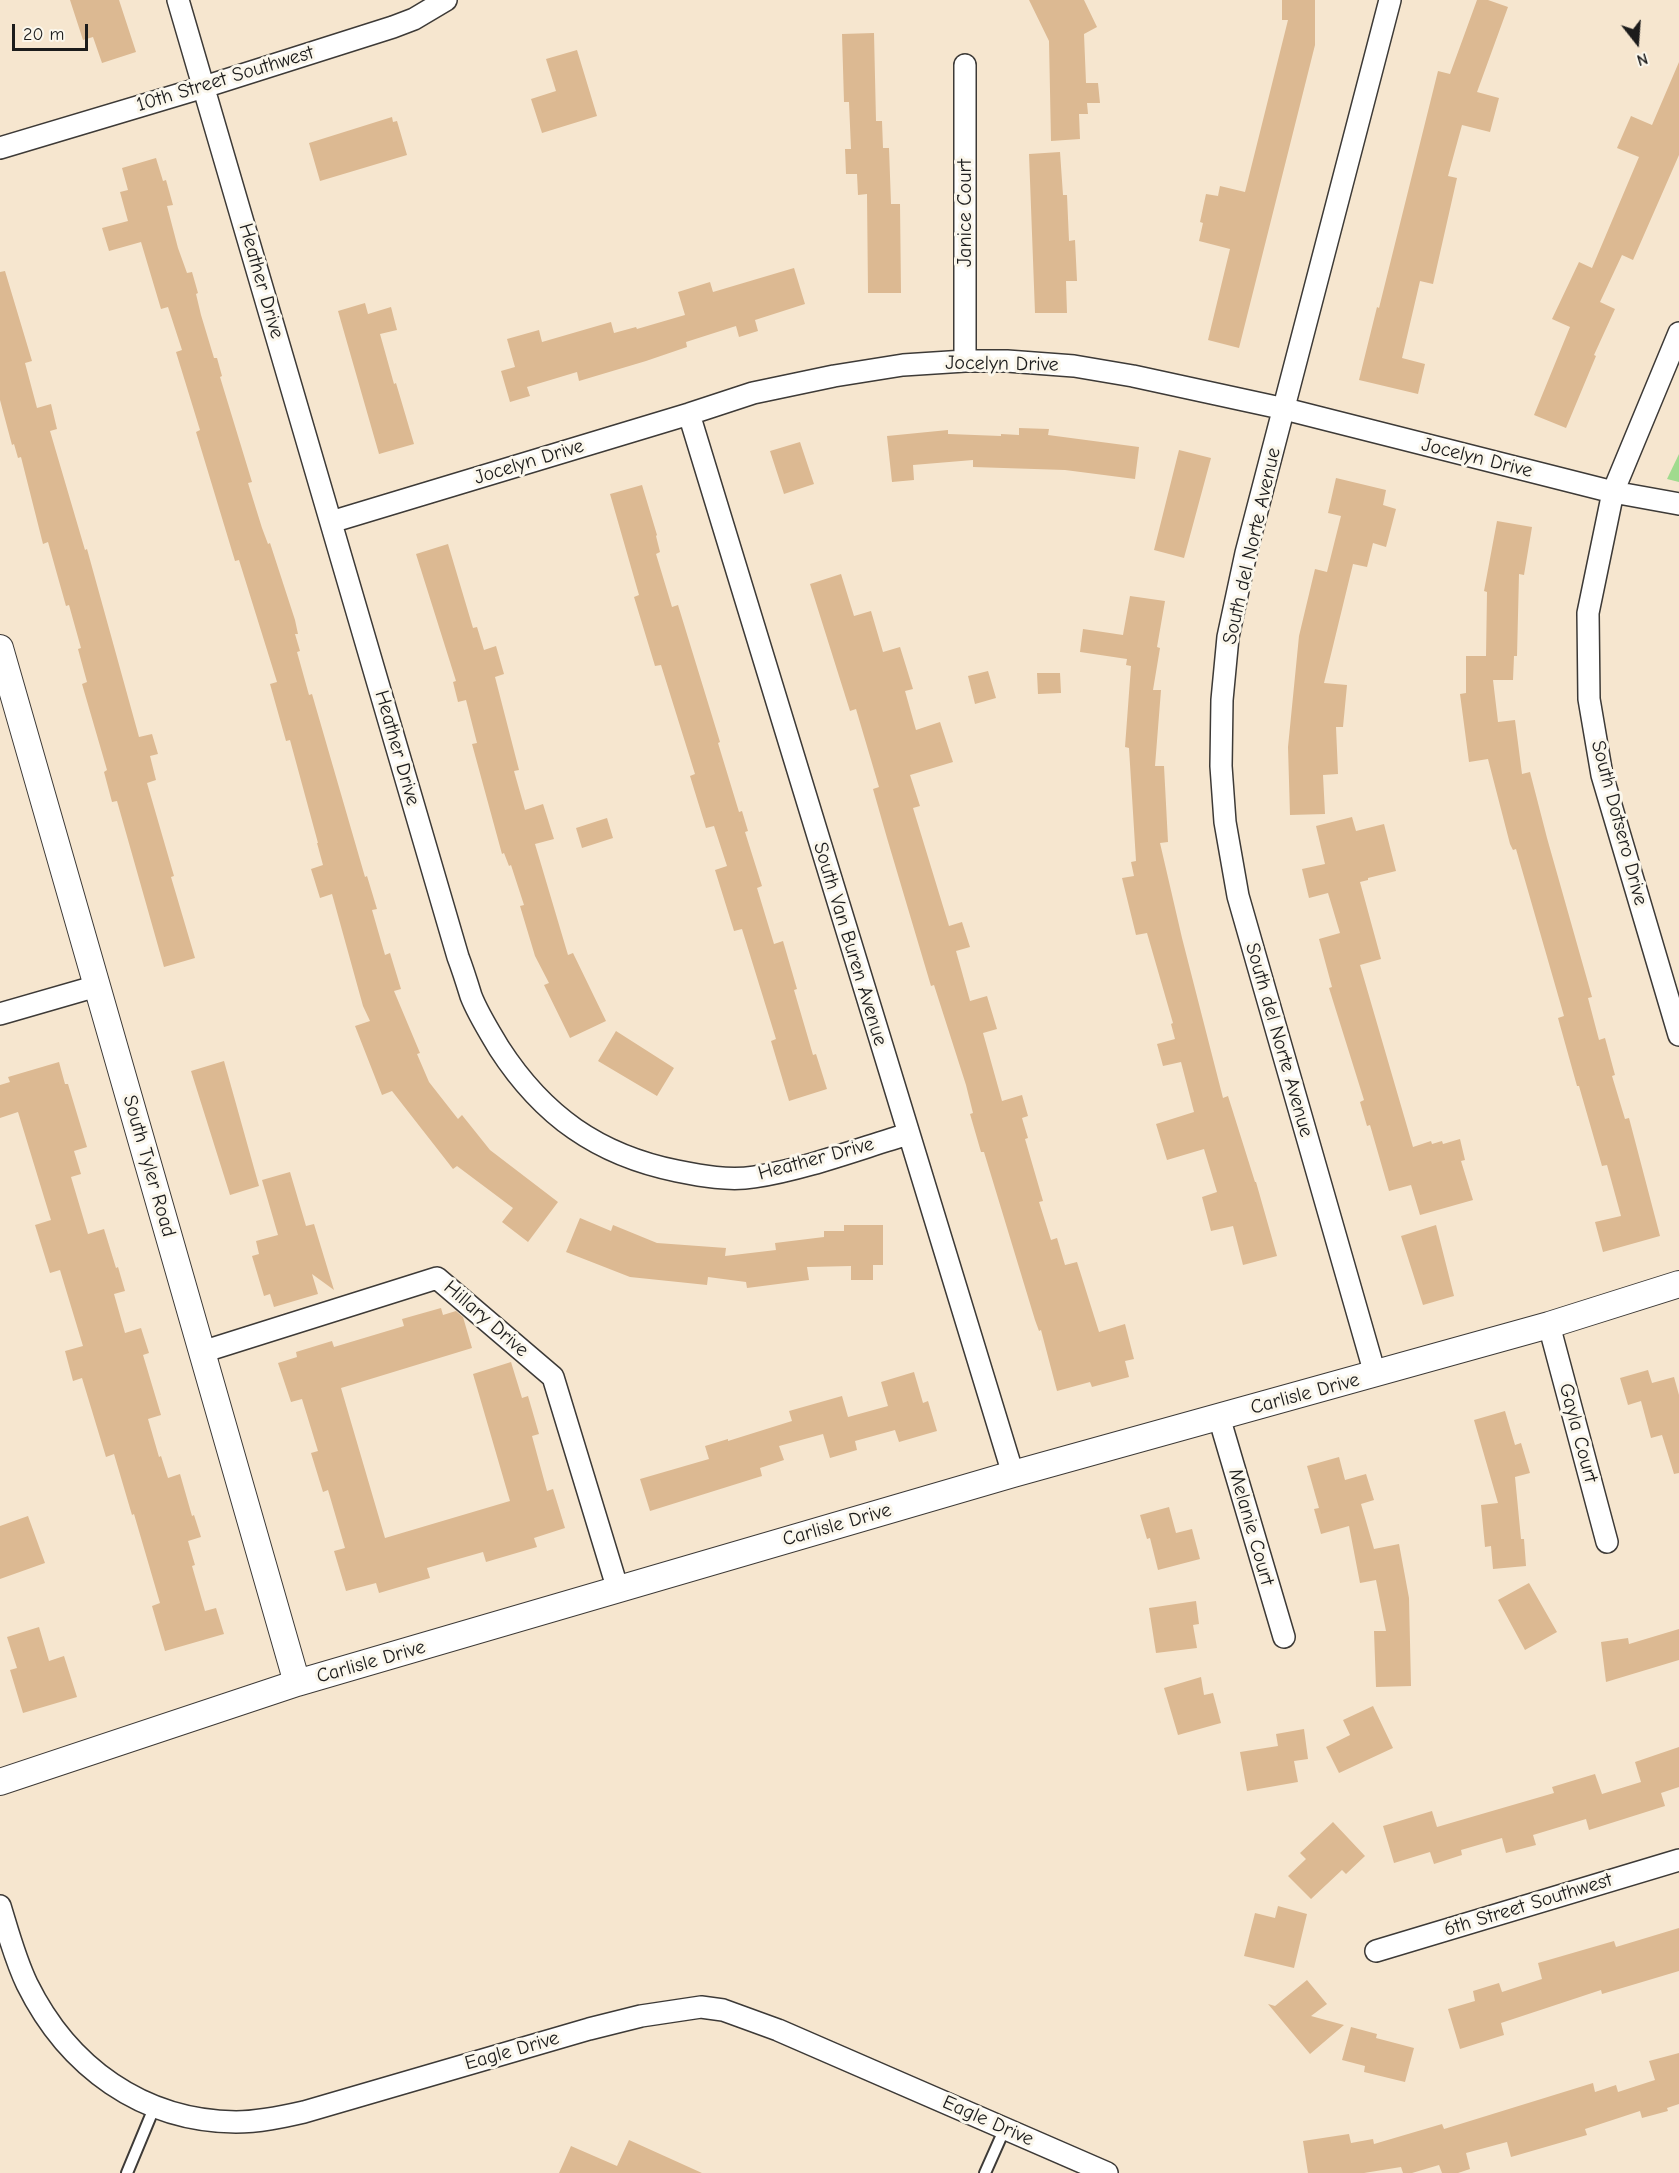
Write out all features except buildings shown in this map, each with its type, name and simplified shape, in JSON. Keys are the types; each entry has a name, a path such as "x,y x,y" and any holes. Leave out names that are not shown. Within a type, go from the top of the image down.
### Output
{"street":[{"name":"Heather Drive","path":"178,0 472,997 487,1029 512,1067 538,1099 560,1118 621,1156 655,1167 698,1175 753,1178 908,1134"},
{"name":"10th Street Southwest","path":"0,148 393,27 414,19 446,0"},
{"name":"South del Norte Avenue","path":"1375,1374 1238,896 1225,822 1221,766 1222,700 1228,637 1246,553 1390,0"},
{"name":"Janice Court","path":"965,66 965,361"},
{"name":"South Dotsero Drive","path":"1679,333 1613,492 1588,613 1589,699 1602,775 1679,1035"},
{"name":"Jocelyn Drive","path":"331,522 753,393 834,376 903,365 965,361 1007,361 1074,366 1133,376 1285,409 1613,492 1679,504"},
{"name":"South Van Buren Avenue","path":"689,414 1013,1474"},
{"name":"South Tyler Road","path":"0,648 297,1683"},
{"path":"0,1014 97,986"},
{"name":"Hillary Drive","path":"202,1352 437,1278 553,1377 618,1590"},
{"name":"Carlisle Drive","path":"0,1782 297,1683 1013,1474 1549,1325 1679,1284"},
{"name":"Gayla Court","path":"1549,1325 1607,1542"},
{"name":"Melanie Court","path":"1219,1417 1284,1637"},
{"name":"6th Street Southwest","path":"1376,1951 1679,1860"},
{"name":"Eagle Drive","path":"0,1906 16,1959 27,1984 64,2042 81,2061 105,2080 154,2108 183,2116 209,2121 268,2120 304,2112 589,2029 641,2016 700,2007 723,2010 758,2022 1107,2173"}],"lane":[{"path":"128,2173 154,2108"},
{"path":"985,2173 1005,2128"}],"green space":[{"path":"1679,454 1679,482 1667,479"}]}
